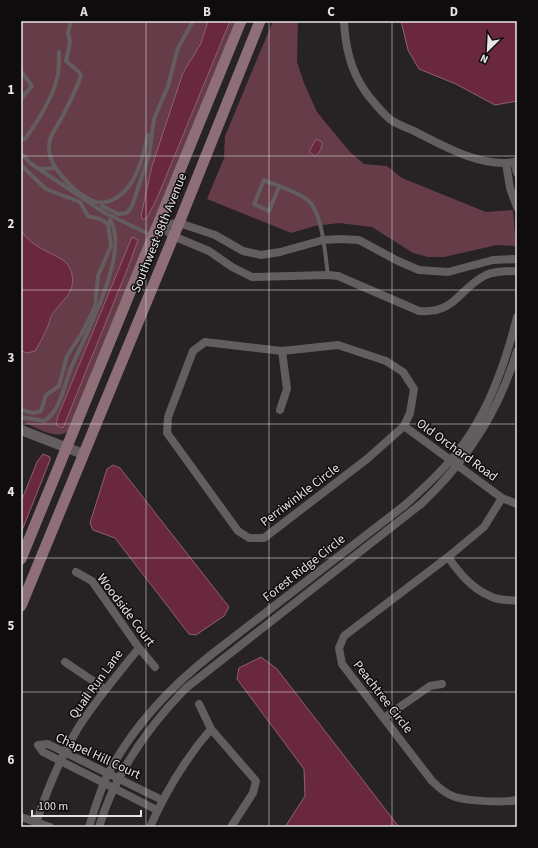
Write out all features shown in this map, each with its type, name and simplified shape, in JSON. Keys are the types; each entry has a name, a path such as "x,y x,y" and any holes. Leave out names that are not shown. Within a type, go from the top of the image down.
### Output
{"main road":[{"name":"Southwest 88th Avenue","path":"21,559 241,21"},
{"name":"Southwest 88th Avenue","path":"21,606 179,223 260,21"}],"street":[{"path":"344,21 346,46 363,88 391,120 438,144 473,158 513,162"},
{"path":"513,162 517,173"},
{"path":"513,162 510,188 517,207"},
{"path":"158,225 179,223 215,235 243,251 261,255 280,252 323,240 359,240 398,261 420,270 448,272 493,260 517,260"},
{"path":"158,225 173,236 209,251 232,267 252,277 338,276 406,306 426,311 442,308 452,303 486,275 498,272 517,271"},
{"name":"Forest Ridge Circle","path":"89,827 109,774 147,716 188,673 406,505 449,460 477,424 490,398 503,364 517,317"},
{"name":"Perriwinkle Circle","path":"205,342 282,351 338,346 386,361 403,372 414,390 410,413 404,426 367,459 264,538 250,538 238,531 167,433 168,417 193,351 205,342"},
{"path":"280,410 287,389 282,351"},
{"name":"Forest Ridge Circle","path":"99,827 113,789 146,733 186,688 421,504 443,484 480,435 491,416 506,383 517,351"},
{"name":"Old Orchard Road","path":"404,426 502,498 517,504"},
{"path":"21,430 83,454"},
{"name":"Peachtree Circle","path":"502,498 484,527 448,557 344,636 340,648 342,664 432,781 440,789 462,799 517,800"},
{"path":"448,557 463,578 477,588 493,598 517,601"},
{"name":"Woodside Court","path":"76,572 88,578 96,587 139,648 155,667"},
{"name":"Quail Run Lane","path":"36,823 49,787 78,729 105,689 139,648"},
{"path":"65,662 105,689"},
{"path":"384,718 430,686 442,684"},
{"path":"199,704 211,729 256,782 254,793 231,827"},
{"path":"150,827 162,800 189,755 211,729"},
{"name":"Chapel Hill Court","path":"157,810 61,762 43,752 38,745 48,744 162,800"},
{"path":"21,817 50,827"}],"lane":[{"path":"71,21 68,33 70,42 66,61 79,72 81,76 62,117 50,138 48,151 56,168 66,182 92,201 105,203 117,198 126,190 133,179 143,157 148,135"},
{"path":"102,206 118,214 127,213 132,206 149,155 154,119 168,86 178,48 193,21"},
{"path":"21,139 25,139 30,132 52,93 58,75 59,52"},
{"path":"21,71 32,86 21,98"},
{"path":"21,153 39,169 105,213 153,236"},
{"path":"21,165 46,190 80,202 88,216 100,219 108,224 110,246 98,276 95,307 82,333 67,356 59,386 46,395 41,411 33,412 21,410"},
{"path":"39,169 56,168"},
{"path":"279,187 269,211 254,204 264,180 306,199 314,206 323,240 328,275"},
{"path":"21,417 44,421 50,417 57,406 71,369 94,318 114,256 116,237 114,227 110,220"}],"shaded area":[{"path":"21,21 235,21 70,430 59,434 53,434 40,430 21,421"},
{"path":"208,21 230,21 158,196 147,218 143,220 141,216 152,166 183,73 201,43"},
{"path":"273,21 298,21 297,62 304,83 317,112 350,152 364,164 387,166 402,178 486,212 513,210 516,246 497,245 444,257 428,257 413,253 372,227 339,223 315,226 291,233 207,199 224,158 225,136"},
{"path":"401,21 517,21 517,101 495,105 456,84 419,69 408,50"},
{"path":"316,139 322,142 322,146 318,154 315,156 309,152"},
{"path":"21,230 34,244 65,262 71,271 73,282 70,292 51,316 49,325 35,351 27,353 21,351"},
{"path":"132,237 138,240 129,265 63,428 56,425 58,416"},
{"path":"43,454 50,457 50,460 21,533 21,502 37,462"},
{"path":"113,465 120,468 229,607 224,616 196,635 189,634 115,538 93,530 90,523 107,469"},
{"path":"261,657 277,669 399,827 285,827 305,796 304,769 237,679 239,668"}]}
